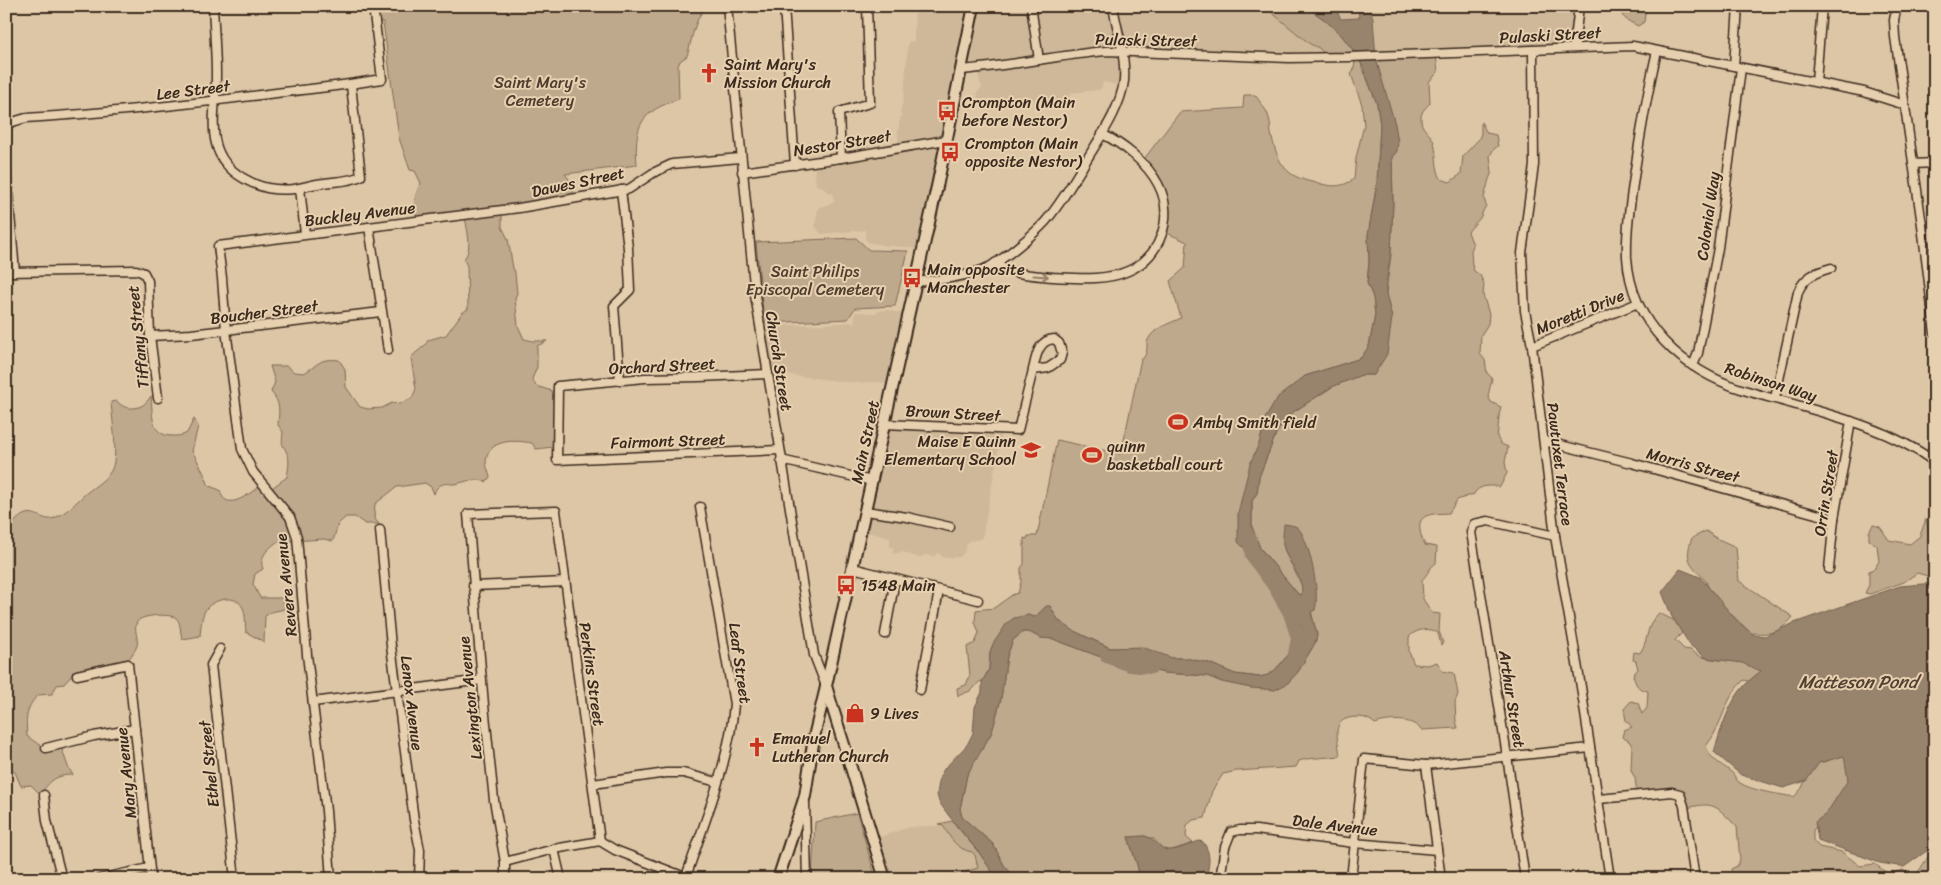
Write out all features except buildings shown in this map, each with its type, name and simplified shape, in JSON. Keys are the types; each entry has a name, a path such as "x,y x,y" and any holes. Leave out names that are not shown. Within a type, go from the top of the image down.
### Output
{"main road":[{"name":"Main Street","path":"885,879 826,686 974,6"},
{"path":"778,879 805,796 814,738 826,686"}],"street":[{"path":"213,6 216,77 214,102 217,149 230,171 257,187 281,190 323,183 351,181 360,177 352,84"},
{"name":"Lee Street","path":"6,124 26,118 162,108 382,79 373,6"},
{"name":"Church Street","path":"727,6 740,158 755,295 814,655 826,686"},
{"path":"784,6 795,164"},
{"path":"841,158 839,112 870,104 867,6"},
{"path":"1031,6 1039,60"},
{"path":"914,282 962,275 987,268 1044,223 1070,187 1102,134 1119,99 1124,83 1125,66 1113,6"},
{"path":"1574,48 1579,6"},
{"name":"Colonial Way","path":"1693,366 1698,353 1718,248 1737,67 1738,6"},
{"path":"1816,82 1822,6"},
{"path":"1897,6 1894,20 1895,37 1935,333"},
{"name":"Pulaski Street","path":"961,70 999,67 1081,53 1122,51 1289,58 1633,46 1864,92 1905,105"},
{"name":"Pawtuxet Terrace","path":"1533,50 1534,165 1522,253 1525,311 1532,346 1555,536 1572,626 1610,879"},
{"name":"Robinson Way","path":"1657,50 1644,109 1628,234 1629,270 1638,304 1658,336 1693,366 1727,384 1870,427 1932,460"},
{"path":"995,263 1003,270 1036,276 1081,278 1128,272 1150,256 1161,237 1164,227 1164,206 1158,185 1142,164 1114,140 1102,134"},
{"name":"Nestor Street","path":"742,172 841,158 946,140"},
{"name":"Dawes Street","path":"507,210 629,188 672,164 740,158"},
{"path":"1913,164 1935,163"},
{"path":"6,168 15,272 6,272"},
{"path":"300,188 305,234"},
{"path":"620,381 614,306 630,290 628,248 621,190"},
{"name":"Buckley Avenue","path":"218,246 507,210"},
{"path":"369,227 388,350"},
{"name":"Revere Avenue","path":"218,246 226,330 242,449 253,472 276,499 294,525 297,537 300,588 326,811 331,879"},
{"path":"1776,398 1798,292 1802,284 1810,276 1831,268"},
{"name":"Tiffany Street","path":"15,272 136,270 144,273 148,281 150,336 158,398"},
{"name":"Moretti Drive","path":"1532,346 1638,304"},
{"name":"Boucher Street","path":"150,336 191,334 381,312"},
{"name":"Brown Street","path":"884,424 1018,430 1036,357 1042,344 1048,340 1056,340 1059,343 1062,354 1060,360 1048,368 1033,370"},
{"name":"Orchard Street","path":"557,460 558,386 645,378 699,378 768,374"},
{"name":"Orrin Street","path":"1829,569 1834,519 1851,421"},
{"name":"Morris Street","path":"1544,441 1607,456 1834,519"},
{"path":"1932,460 1935,443"},
{"name":"Fairmont Street","path":"557,460 780,450"},
{"path":"781,460 872,481"},
{"name":"Leaf Street","path":"688,878 732,727 734,704 700,507"},
{"name":"Lexington Avenue","path":"505,879 505,862 494,800 473,586 468,514 556,511"},
{"name":"Perkins Street","path":"556,511 600,842"},
{"path":"865,511 907,517 950,527"},
{"name":"Arthur Street","path":"1525,879 1471,532 1474,524 1488,521 1555,536"},
{"name":"Lenox Avenue","path":"380,530 391,646 410,795 420,850 419,879"},
{"path":"852,568 978,600"},
{"path":"885,634 895,580"},
{"path":"473,586 565,582"},
{"path":"920,690 939,591"},
{"name":"Ethel Street","path":"220,649 211,665 235,879"},
{"name":"Mary Avenue","path":"78,675 128,664 151,879"},
{"path":"313,702 482,680"},
{"path":"46,748 94,736 136,730"},
{"path":"1351,879 1364,759 1426,765 1590,748"},
{"path":"1426,765 1441,879"},
{"path":"593,784 666,773 683,773 717,782"},
{"path":"1599,799 1672,792 1680,794 1695,879"},
{"path":"44,796 47,821 62,879"},
{"path":"805,796 807,879"},
{"name":"Dale Avenue","path":"1220,879 1225,847 1231,832 1240,830 1256,830 1354,843 1437,850"},
{"path":"505,862 554,849 600,842 614,850 688,878"},
{"path":"554,849 560,879"},
{"path":"99,879 149,868"}],"shaded area":[{"path":"915,6 1243,6 1253,12 1265,7 1310,44 1319,48 1328,58 1124,52 1122,86 1103,82 1099,90 1070,93 1069,99 1044,104 1041,107 1036,106 1034,99 978,99 977,92 982,88 977,70 961,72 921,250 868,242 865,239 865,230 821,234 815,226 818,208 834,202 833,194 823,187 816,185 814,164 898,148 898,132 902,116 900,113 904,96 908,42 914,41"},
{"path":"1334,6 1358,6 1359,18 1341,19"},
{"path":"1370,6 1523,6 1524,10 1579,7 1574,47 1376,59 1373,19 1370,18 1372,17"},
{"path":"888,310 907,315 891,385 879,382 855,383 789,375 768,378 760,326 851,322 854,324 855,312 876,313"},
{"path":"884,426 1002,431 982,539 968,541 964,553 960,557 944,558 938,553 934,556 925,555 919,558 902,552 892,554 894,548 890,547 890,538 861,530"},
{"path":"943,825 948,836 965,850 972,851 978,868 939,879 884,879 874,839 909,827"}],"green space":[{"name":"Saint Mary's Cemetery","path":"374,6 707,6 696,23 687,56 680,61 678,66 679,99 656,109 642,122 637,140 637,165 565,174 572,183 574,199 502,212 502,227 508,239 515,273 518,326 524,339 547,341 537,346 537,367 532,379 536,386 555,392 553,447 536,449 532,443 518,441 503,442 492,448 488,454 486,464 490,477 486,482 474,480 444,484 437,488 434,494 431,487 425,483 397,487 375,504 374,518 379,524 365,524 355,517 346,517 338,524 333,541 324,539 277,542 265,553 262,561 263,569 255,574 253,584 260,598 283,598 285,609 271,612 265,616 264,642 246,632 243,608 236,600 231,599 219,600 209,605 204,612 200,636 183,639 179,623 173,616 155,616 139,620 136,628 137,646 127,662 71,676 64,684 57,685 52,694 38,695 31,704 27,714 27,736 43,746 61,746 68,767 73,775 57,778 40,794 31,785 21,786 15,772 6,768 6,521 13,523 22,515 29,513 48,519 55,518 68,510 108,475 115,457 111,402 117,401 122,406 136,408 144,404 151,396 154,422 159,432 165,435 178,436 187,433 194,419 198,426 192,451 209,486 220,490 227,501 233,501 246,496 262,484 269,490 287,477 289,458 282,443 283,432 278,425 278,403 271,392 275,382 270,366 287,366 294,372 304,373 320,362 339,360 345,369 346,387 360,407 368,409 382,408 392,403 399,404 412,398 416,389 411,358 428,340 446,335 462,313 468,309 467,266 464,259 467,255 469,239 465,217 419,222 414,202 421,183 415,171 410,170 399,138 383,22 376,23"},
{"path":"1243,6 1305,6 1325,20 1342,36 1359,58 1377,104 1380,125 1377,183 1368,235 1369,262 1367,283 1373,297 1375,315 1369,346 1361,358 1305,376 1266,417 1239,542 1277,587 1292,617 1300,622 1302,630 1296,646 1275,670 1268,675 1260,677 1235,674 1209,663 1185,658 1172,658 1142,648 1111,648 1074,631 1059,621 1050,606 1035,617 1028,615 993,644 990,652 989,669 982,682 980,681 972,690 958,696 957,688 966,685 970,675 967,647 975,643 979,633 975,622 976,610 994,608 1018,593 1021,582 1021,568 1024,564 1024,538 1037,536 1057,440 1121,454 1141,359 1143,359 1146,352 1148,340 1157,329 1181,318 1170,281 1185,268 1187,242 1165,232 1159,189 1141,163 1180,112 1243,108 1244,95 1255,95 1268,115 1275,149 1288,171 1301,179 1330,186 1342,185 1354,179 1356,158 1364,125 1362,105 1351,74 1356,57 1328,58 1319,48 1310,44 1265,7 1253,12"},
{"path":"1620,6 1646,6 1644,22 1638,26 1628,21 1621,13"},
{"path":"1436,55 1438,72 1429,82 1430,103 1421,115 1421,123 1433,140 1441,179 1450,182 1461,174 1463,156 1479,139 1481,122 1487,133 1496,135 1498,146 1490,156 1492,172 1484,198 1486,206 1480,218 1468,232 1473,245 1471,251 1472,265 1474,271 1480,275 1484,284 1483,295 1489,314 1488,324 1481,335 1480,354 1485,360 1487,373 1492,378 1488,396 1491,402 1501,407 1497,437 1501,444 1508,447 1505,462 1507,473 1500,487 1482,487 1474,494 1457,500 1449,513 1428,515 1421,520 1420,524 1421,536 1425,545 1437,547 1436,563 1422,580 1423,599 1432,613 1440,614 1439,631 1443,643 1441,645 1438,633 1434,631 1419,631 1409,637 1409,652 1414,664 1428,665 1437,662 1442,671 1454,673 1458,694 1455,702 1458,728 1421,730 1412,723 1407,722 1387,721 1375,724 1364,718 1348,718 1342,721 1337,730 1340,756 1306,759 1299,761 1296,767 1237,771 1223,774 1212,791 1205,818 1193,820 1187,825 1186,837 1193,843 1169,851 1162,848 1154,839 1145,836 1128,837 1138,868 1139,879 1016,879 1004,865 993,844 962,817 960,809 967,775 992,732 1001,699 1007,656 1013,640 1023,632 1029,632 1041,638 1053,639 1098,656 1164,673 1207,676 1222,682 1251,688 1298,672 1315,643 1317,635 1311,611 1315,610 1283,543 1286,554 1303,588 1301,595 1298,594 1260,548 1252,527 1252,501 1257,493 1259,477 1276,434 1287,416 1332,387 1361,375 1374,375 1392,318 1386,294 1391,254 1392,157 1397,151 1376,59"},
{"name":"Saint Philips Episcopal Cemetery","path":"856,238 869,250 908,251 895,306 855,308 848,319 767,323 764,321 756,242"},
{"path":"1926,519 1929,532 1935,541 1935,578 1917,573 1904,582 1870,594 1865,593 1869,585 1869,571 1875,568 1879,561 1877,545 1869,540 1869,532 1873,525 1880,527 1889,540 1910,544 1920,536"},
{"path":"1706,531 1736,547 1739,581 1793,617 1783,627 1769,633 1750,633 1715,598 1705,581 1692,565 1689,556 1692,538"},
{"path":"1659,613 1675,621 1682,633 1675,640 1684,649 1711,659 1754,661 1765,674 1754,682 1744,680 1732,695 1712,738 1706,746 1713,758 1732,772 1738,782 1745,786 1794,797 1802,788 1809,771 1818,763 1828,761 1836,755 1844,739 1855,774 1824,819 1813,830 1813,840 1819,847 1842,852 1860,866 1875,864 1888,874 1903,870 1912,876 1919,871 1935,846 1935,879 1732,879 1731,869 1737,866 1740,860 1737,827 1724,814 1709,805 1684,809 1678,794 1637,795 1635,778 1631,770 1632,746 1629,741 1622,737 1624,730 1632,727 1626,721 1624,709 1631,701 1638,703 1642,714 1647,708 1648,691 1637,686 1633,675 1638,669 1636,661 1633,660 1634,652 1640,653 1649,627"},
{"path":"857,813 876,879 812,879 815,822"},
{"path":"952,821 980,854 997,879 939,879 978,868 975,855 958,846 943,825 939,824"}],"water":[{"path":"1305,6 1334,6 1341,19 1359,18 1358,6 1370,6 1373,19 1376,59 1395,124 1398,142 1397,151 1392,157 1391,254 1386,294 1392,318 1387,354 1374,375 1361,375 1332,387 1287,416 1276,434 1259,477 1257,493 1252,501 1252,527 1260,548 1298,594 1301,595 1301,582 1287,557 1283,544 1284,524 1292,525 1299,529 1307,545 1313,568 1316,592 1315,610 1311,612 1317,635 1315,643 1298,672 1288,683 1275,690 1251,688 1222,682 1207,676 1164,673 1098,656 1053,639 1041,638 1029,632 1023,632 1013,640 1007,656 1001,699 992,732 967,775 960,809 962,817 993,844 1004,865 1016,879 997,879 939,802 937,794 940,776 944,769 967,745 973,733 975,707 982,692 982,682 989,669 990,652 1007,623 1014,618 1028,615 1035,617 1046,606 1050,606 1059,621 1074,631 1110,648 1142,647 1172,658 1185,658 1209,663 1235,674 1259,677 1268,675 1275,670 1296,646 1302,630 1300,622 1292,617 1283,596 1270,577 1238,542 1238,513 1250,464 1260,441 1266,417 1278,397 1305,376 1361,358 1369,346 1375,315 1373,297 1367,283 1369,262 1368,235 1377,183 1380,125 1377,104 1359,58 1342,36 1325,20"},
{"name":"Matteson Pond","path":"1680,569 1700,577 1737,621 1754,635 1765,636 1794,623 1900,586 1935,583 1935,845 1904,867 1880,863 1818,840 1815,822 1826,814 1848,780 1844,756 1819,763 1806,781 1783,788 1741,775 1714,752 1726,716 1735,699 1748,682 1761,671 1742,663 1706,658 1690,645 1672,617 1662,592"},
{"path":"1145,836 1168,850 1177,849 1199,841 1203,842 1209,855 1206,879 1139,879 1138,868 1128,837"}],"waterway":[{"path":"1250,539 1252,556 1273,584 1290,613 1298,638 1294,659"},
{"path":"1107,656 1130,665 1151,667"}],"place":[{"name":"Saint Mary's Mission Church","path":"709,73"},
{"name":"Crompton (Main before Nestor)","path":"947,111"},
{"name":"Crompton (Main opposite Nestor)","path":"950,152"},
{"name":"Main opposite Manchester","path":"912,278"},
{"name":"Amby Smith field","path":"1178,422"},
{"name":"Maise E Quinn Elementary School","path":"1031,450"},
{"name":"quinn basketball court","path":"1092,455"},
{"name":"1548 Main","path":"846,585"},
{"name":"9 Lives","path":"855,713"},
{"name":"Emanuel Lutheran Church","path":"757,747"}]}
